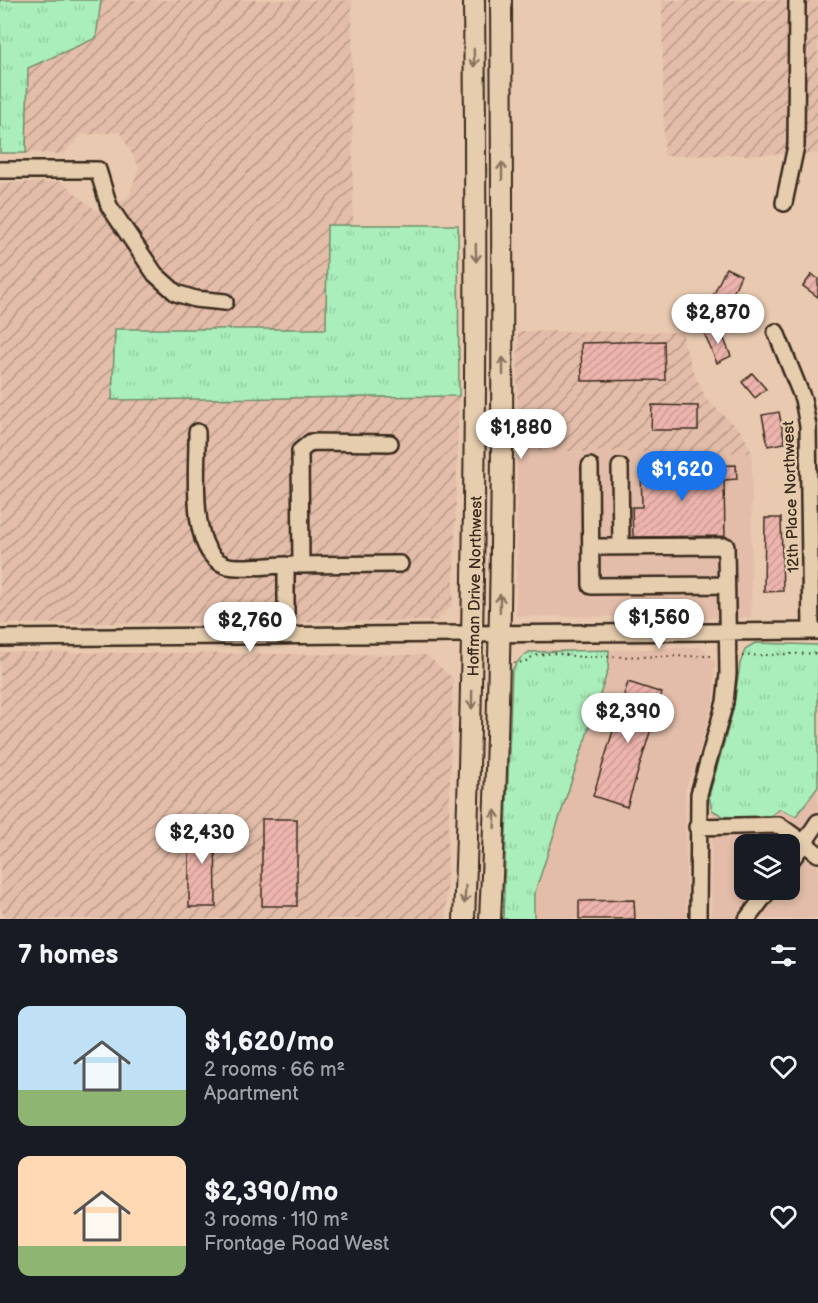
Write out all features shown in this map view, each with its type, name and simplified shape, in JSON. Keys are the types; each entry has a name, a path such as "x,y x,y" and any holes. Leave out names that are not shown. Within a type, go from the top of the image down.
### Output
{"main road":[{"name":"Hoffman Drive Northwest","path":"464,919 473,635 477,334 474,0"},
{"name":"Hoffman Drive Northwest","path":"490,919 500,635 504,373 501,0"}],"street":[{"path":"784,203 796,146 797,0"},
{"path":"0,170 98,170 109,206 155,274 176,292 195,299 225,302"},
{"name":"12th Place Northwest","path":"776,332 803,399 808,426 814,631"},
{"path":"197,432 199,528 207,552 226,566 400,564"},
{"path":"286,636 300,451 311,442 390,443"},
{"path":"590,466 591,586 726,585"},
{"path":"620,467 621,547"},
{"path":"591,547 726,546 728,657 725,702 702,780 697,826 698,919"},
{"path":"0,638 814,631"},
{"path":"800,848 818,822"},
{"path":"697,826 779,825 818,854"},
{"path":"747,919 761,900"}],"path":[{"path":"499,662 516,664 525,662 533,656 552,653 581,657 728,657 818,653"}],"shaded area":[{"path":"101,0 352,0 353,225 327,226 327,329 115,329 112,400 459,396 453,605 436,621 0,624 0,183 62,182 95,210 128,198 139,167 120,132 81,135 64,154 26,153 28,67 96,39"},
{"path":"662,0 818,0 818,154 664,156"},
{"path":"518,331 683,332 684,343 693,370 706,399 742,432 752,453 517,451"},
{"path":"517,451 752,453 751,618 516,616"},
{"path":"700,647 707,651 715,662 714,698 695,766 685,790 687,919 534,919 534,895 608,670 609,650"},
{"path":"0,652 426,655 453,678 446,919 5,919 0,906"},
{"path":"818,787 818,919 711,919 712,810 728,819 780,809 796,816"}],"green space":[{"path":"0,0 101,0 96,38 28,68 26,153 0,153"},
{"path":"327,225 458,225 459,396 112,400 115,329 326,329"},
{"path":"755,643 818,645 818,787 796,816 780,809 770,816 728,819 712,810 709,796 733,711 740,664 745,649"},
{"path":"609,650 608,670 534,895 534,919 503,919 512,670 529,652"}],"building":[{"path":"726,268 741,275 727,307 711,300"},
{"path":"812,274 818,279 818,297 803,286"},
{"path":"719,327 731,356 717,363 704,333"},
{"path":"664,341 665,380 582,381 581,343"},
{"path":"752,373 766,389 755,398 742,382"},
{"path":"652,405 698,406 698,430 651,430"},
{"path":"779,412 785,443 768,446 762,415"},
{"path":"736,465 737,479 724,480 725,536 633,537 632,507 642,507 641,468"},
{"path":"765,518 781,518 783,591 764,592"},
{"path":"628,682 662,693 627,807 593,796"},
{"path":"262,819 297,819 297,906 262,906"},
{"path":"189,823 215,823 216,907 189,907"},
{"path":"634,900 635,919 579,919 579,901"}]}
